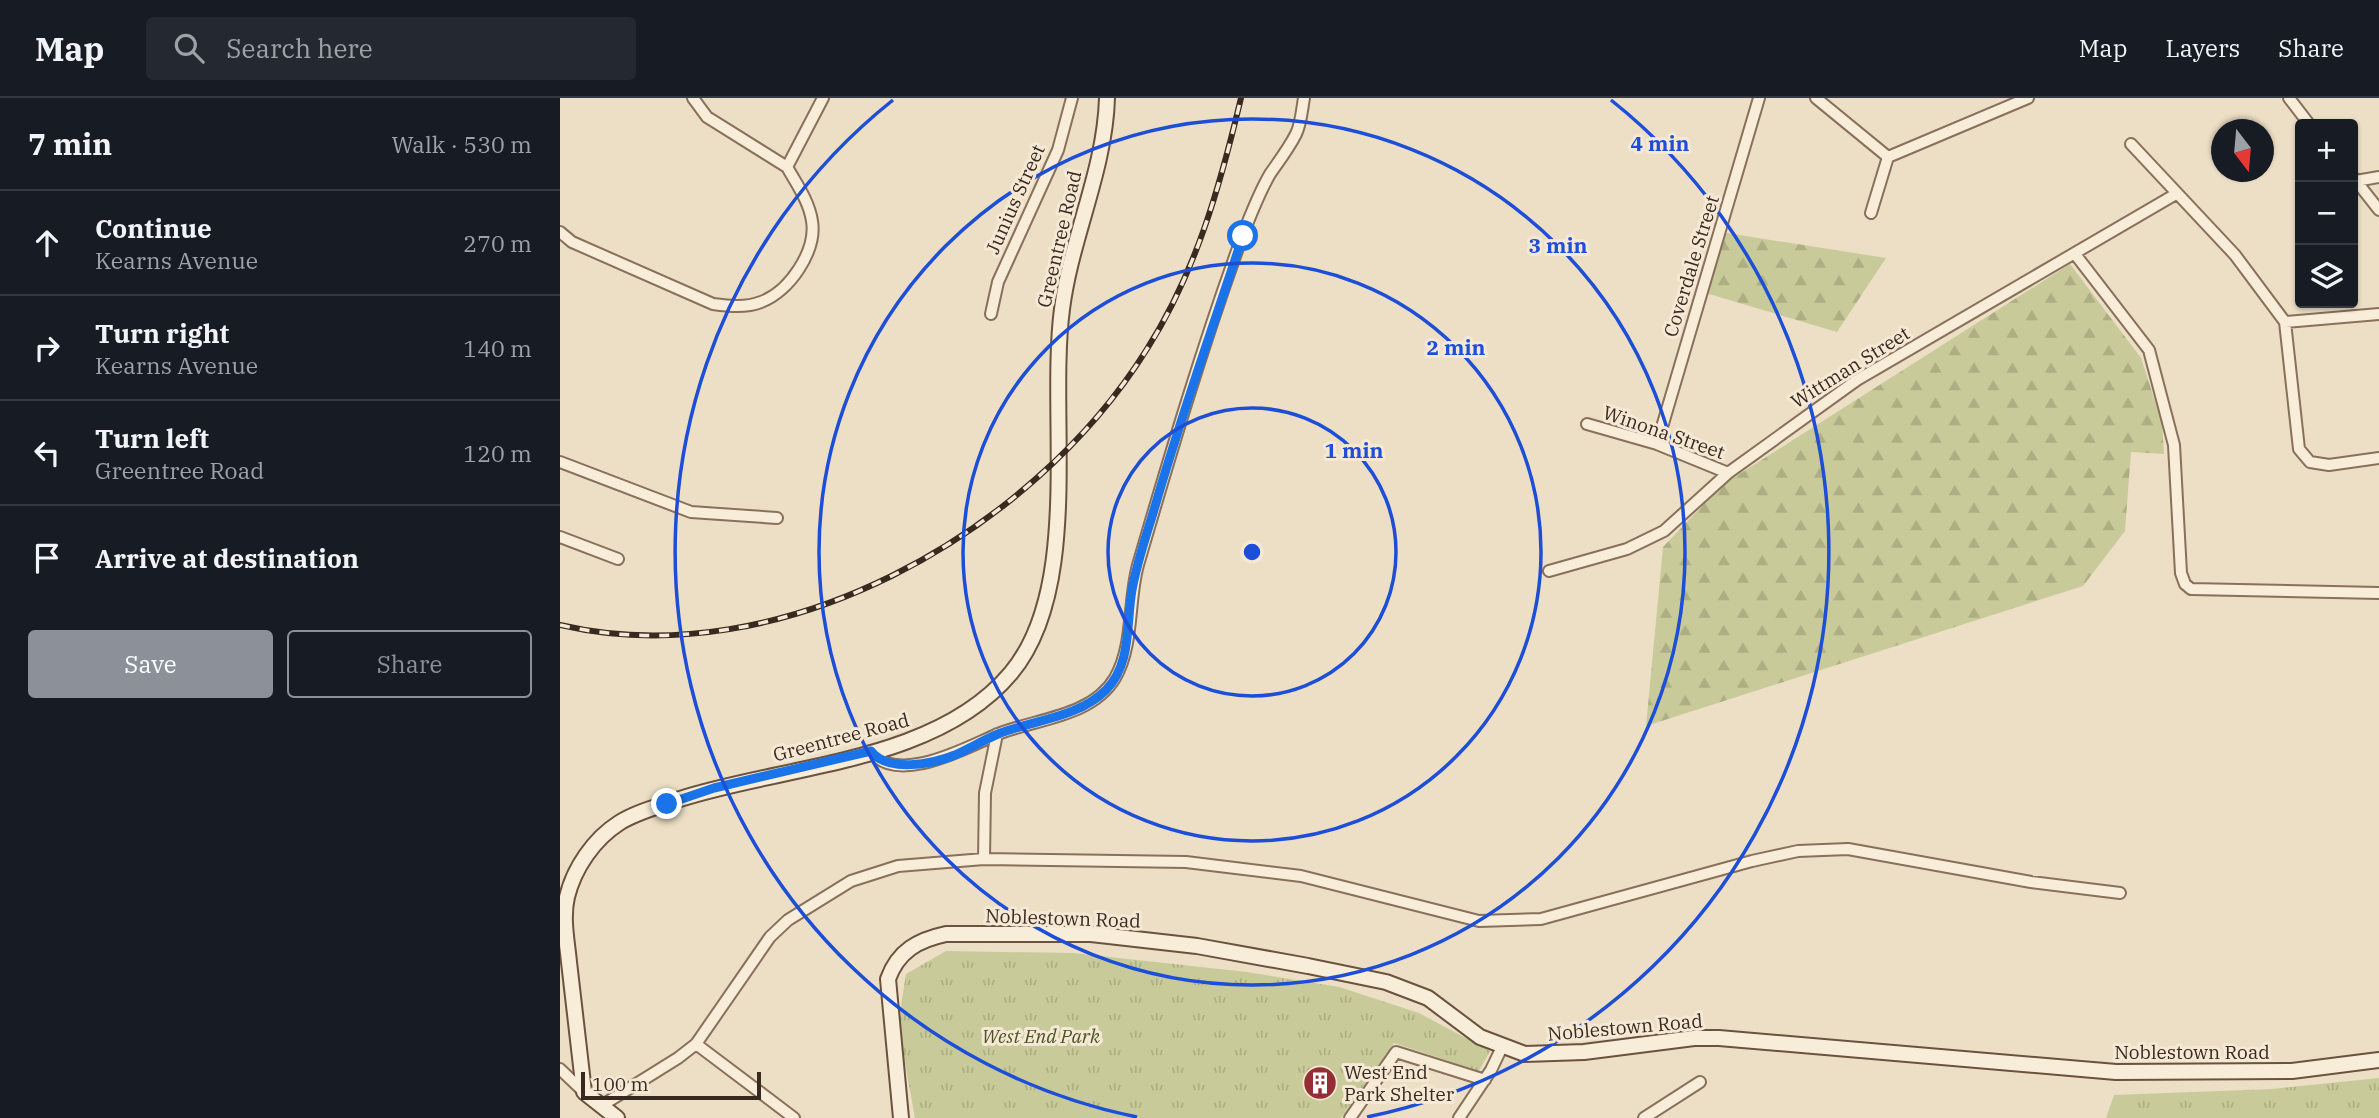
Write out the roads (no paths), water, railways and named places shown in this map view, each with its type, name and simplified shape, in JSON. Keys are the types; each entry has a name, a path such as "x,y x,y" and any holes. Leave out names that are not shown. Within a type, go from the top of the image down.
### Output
{"main road":[{"name":"Greentree Road","path":"584,1092 565,968 565,918 569,891 590,850 603,835 622,821 714,788 871,751 920,736 961,717 989,698 1028,649 1039,623 1052,572 1056,536 1058,351 1062,308 1072,254 1096,166 1107,98"},
{"name":"Noblestown Road","path":"901,1118 888,979 892,967 906,950 929,938 946,934 1091,934 1197,946 1321,968 1386,982 1428,998 1480,1037 1525,1054 1719,1038 2116,1072 2292,1071 2379,1059"},
{"path":"584,1092 617,1118"}],"street":[{"path":"560,232 572,242 713,304 737,306 761,303 796,275 807,250 813,222 803,195 787,167 703,114 693,98"},
{"path":"787,167 823,98"},
{"name":"Junius Street","path":"991,314 998,282 1058,150 1072,98"},
{"path":"871,751 878,760 886,763 919,763 951,757 997,734 1042,722 1080,706 1104,692 1120,668 1126,648 1132,586 1168,461 1243,236 1269,177 1297,132 1304,98"},
{"name":"Coverdale Street","path":"1657,444 1759,98"},
{"path":"1816,98 1888,158"},
{"path":"1871,213 1888,158 2028,98"},
{"path":"2289,98 2305,119"},
{"path":"2131,144 2235,255 2285,322 2299,449 2310,462 2329,465 2379,458"},
{"path":"2358,179 2379,177"},
{"path":"2356,182 2379,209"},
{"name":"Wittman Street","path":"1549,571 1627,549 1664,531 1728,473 1857,380 2176,194"},
{"path":"2075,254 2149,350 2174,445 2181,573 2185,584 2191,589 2379,593"},
{"path":"2285,322 2379,314"},
{"name":"Winona Street","path":"1587,424 1657,444 1728,473"},
{"path":"560,462 691,512 777,519"},
{"path":"560,537 618,559"},
{"path":"984,859 985,793 997,734"},
{"path":"601,1106 678,1058 695,1044 770,937 807,906 851,881 898,866 984,859 1186,862 1301,876 1439,913 1498,921 1541,919 1798,851 1848,849 2031,882 2120,893"},
{"path":"695,1044 794,1118"},
{"path":"1459,1118 1485,1080 1502,1047"},
{"path":"1350,1118 1396,1052 1485,1080"},
{"path":"560,1069 584,1092"},
{"path":"1644,1118 1700,1082"}],"railway":[{"path":"560,625 643,635 728,629 812,609 892,576 968,531 1038,477 1098,416 1147,349 1164,320 1205,228 1241,98"}],"place":[{"name":"West End Park Shelter","path":"1320,1083"}],"park label":[{"name":"West End Park","path":"1041,1036"}]}
